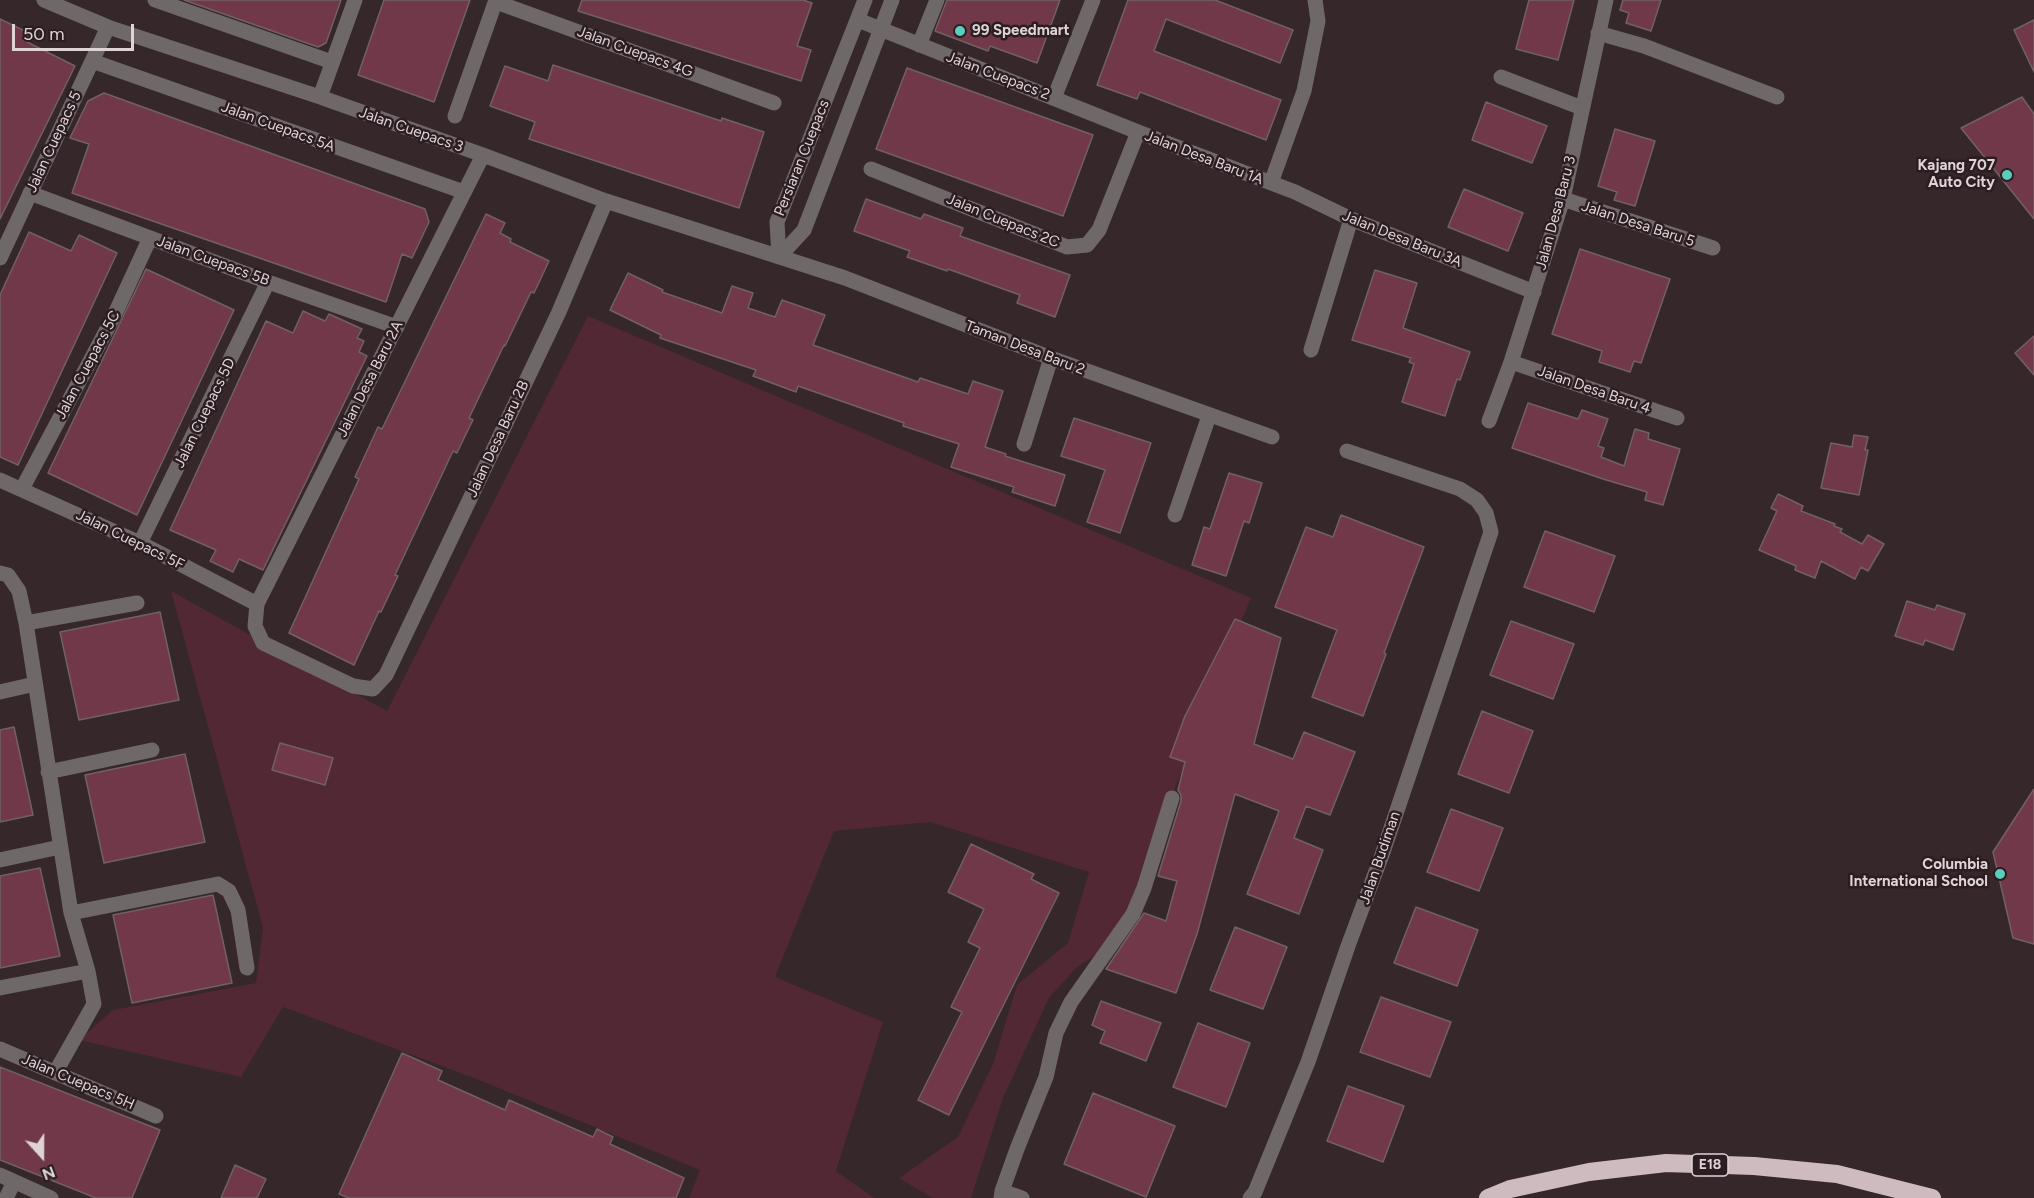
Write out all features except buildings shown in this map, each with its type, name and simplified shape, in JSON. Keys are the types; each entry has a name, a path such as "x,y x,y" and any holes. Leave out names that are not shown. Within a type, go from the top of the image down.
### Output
{"highway":[{"name":"E18","path":"1488,1198 1510,1189 1589,1172 1666,1163 1754,1166 1836,1174 1932,1198"}],"street":[{"name":"Jalan Cuepacs 3","path":"44,0 108,27 320,97 606,201 779,257"},
{"path":"155,0 332,62"},
{"path":"320,97 355,0"},
{"name":"Persiaran Cuepacs","path":"779,257 777,222 866,0"},
{"name":"Persiaran Cuepacs","path":"779,257 804,230 892,0"},
{"path":"919,45 937,0"},
{"path":"1054,98 1093,0"},
{"path":"1271,183 1304,91 1318,21 1315,0"},
{"name":"Jalan Desa Baru 3","path":"1489,421 1511,362 1563,200 1606,0"},
{"path":"455,116 496,1"},
{"name":"Jalan Cuepacs 4G","path":"496,1 774,103"},
{"name":"Jalan Cuepacs 2","path":"858,20 1138,132"},
{"name":"Jalan Cuepacs 5","path":"0,258 108,27"},
{"path":"1598,33 1644,46 1777,98"},
{"name":"Jalan Cuepacs 5A","path":"92,61 464,192"},
{"path":"1501,77 1582,108"},
{"name":"Jalan Desa Baru 1A","path":"1138,132 1271,183"},
{"name":"Jalan Cuepacs 2C","path":"871,169 1067,247 1087,244 1099,230 1138,132"},
{"name":"Jalan Desa Baru 2A","path":"257,604 483,155"},
{"name":"Jalan Desa Baru 3A","path":"1271,183 1351,219 1534,292"},
{"name":"Jalan Cuepacs 5B","path":"30,193 268,282 397,327"},
{"name":"Jalan Desa Baru 5","path":"1563,200 1713,248"},
{"name":"Jalan Desa Baru 2B","path":"257,604 255,626 263,643 353,686 373,688 386,675 558,314 606,201"},
{"path":"1311,350 1351,219"},
{"name":"Jalan Cuepacs 5C","path":"22,489 114,316 150,238"},
{"name":"Taman Desa Baru 2","path":"779,257 845,278 1051,358 1272,437"},
{"name":"Jalan Cuepacs 5D","path":"140,543 268,282"},
{"path":"1024,444 1051,358"},
{"name":"Jalan Desa Baru 4","path":"1511,362 1677,418"},
{"path":"1174,515 1209,416"},
{"name":"Jalan Budiman","path":"1250,1198 1255,1192 1308,1062 1382,855 1491,532 1486,513 1477,500 1460,489 1347,451"},
{"name":"Jalan Cuepacs 5F","path":"0,480 140,543 257,604"},
{"path":"0,573 8,575 19,591 26,623 71,913 94,1004 55,1073"},
{"path":"26,623 136,603"},
{"path":"0,692 35,684"},
{"path":"48,772 152,750"},
{"path":"1022,1198 1002,1195 1028,1121 1047,1077 1056,1033 1071,1002 1133,914 1144,888 1172,798"},
{"path":"0,860 60,847"},
{"path":"71,913 218,884 229,891 238,910 247,968"},
{"path":"0,988 87,971"},
{"name":"Jalan Cuepacs 5H","path":"0,1049 156,1116"},
{"path":"6,1198 7,1178 51,1198"}],"shaded area":[{"path":"588,316 1251,598 1215,681 1186,761 1145,860 1120,938 1076,968 1049,998 1003,1098 971,1198 932,1198 899,1178 958,1137 993,1064 1017,985 1068,943 1089,872 930,822 834,831 775,977 883,1022 836,1171 874,1198 689,1198 700,1170 474,1078 283,1007 241,1077 79,1040 113,1010 256,983 263,928 171,591 387,711"}],"place":[{"name":"99 Speedmart","path":"960,31"},
{"name":"Kajang 707 Auto City","path":"2007,175"},
{"name":"Columbia International School","path":"2000,874"}]}
